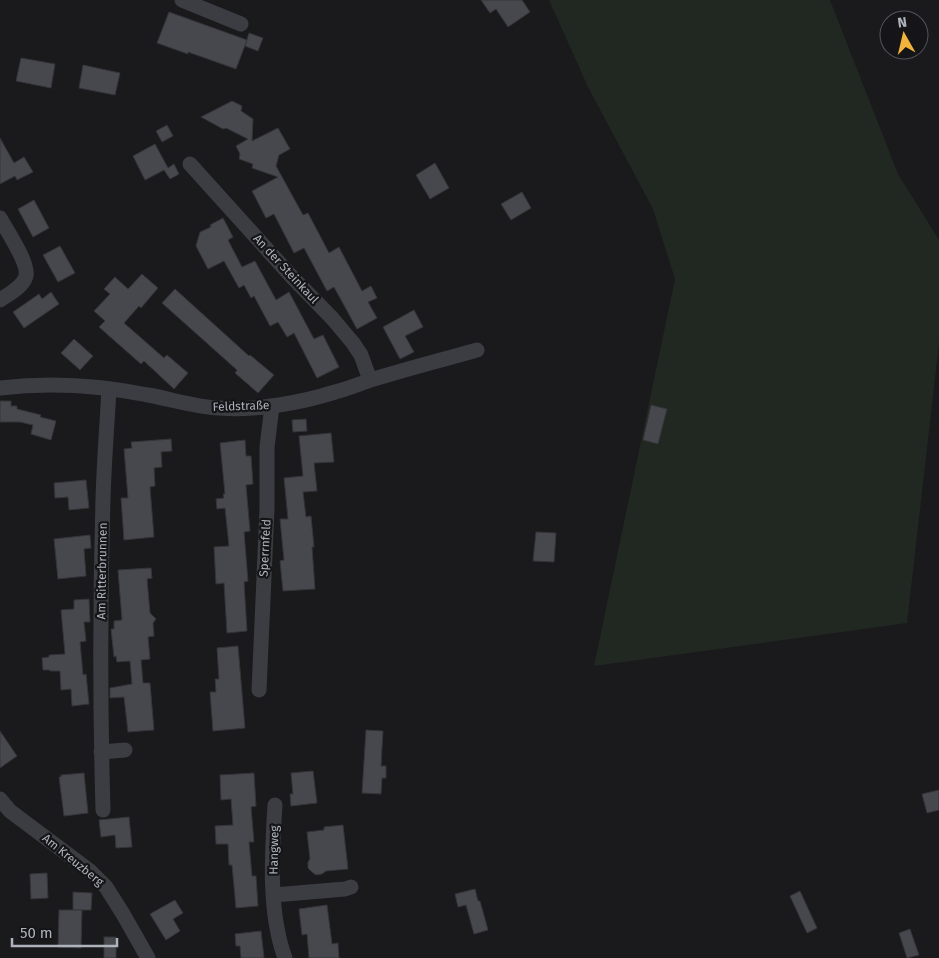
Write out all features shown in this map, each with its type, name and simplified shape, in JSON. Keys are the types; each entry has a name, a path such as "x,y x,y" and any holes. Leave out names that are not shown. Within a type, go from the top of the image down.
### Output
{"street":[{"path":"182,0 213,6 241,24"},
{"name":"An der Steinkaul","path":"190,164 292,277 332,318 361,355 370,380"},
{"path":"0,218 22,258 26,275 18,288 0,300"},
{"name":"Feldstraße","path":"0,388 54,384 73,385 148,395 198,406 219,408 272,406 335,392 370,380 477,350"},
{"name":"Am Ritterbrunnen","path":"103,810 101,594 103,498 109,389"},
{"name":"Sperrnfeld","path":"259,690 267,509 267,447 272,406"},
{"path":"101,752 125,750"},
{"name":"Am Kreuzberg","path":"0,799 16,816 90,871 106,887 148,958"},
{"name":"Hangweg","path":"275,805 272,852 274,895 277,927 285,958"},
{"path":"274,895 351,887"}],"shaded area":[{"path":"549,0 830,0 898,174 939,240 939,343 907,623 594,666 675,279 653,209 588,87"}],"building":[{"path":"481,0 522,0 530,12 508,27 496,9 490,13"},
{"path":"169,12 247,40 236,69 157,43"},
{"path":"249,33 263,38 258,51 245,46"},
{"path":"21,58 55,64 51,88 16,81"},
{"path":"83,65 120,73 115,95 79,88"},
{"path":"232,101 242,106 241,111 253,119 252,141 278,128 290,149 279,155 276,166 303,215 308,213 329,253 339,247 362,291 371,286 377,298 368,302 377,318 357,329 334,287 327,291 304,248 294,253 274,214 266,218 252,191 278,177 252,168 253,164 239,159 240,154 236,146 248,139 226,128 223,129 201,117"},
{"path":"167,125 173,136 162,142 156,131"},
{"path":"0,138 14,163 24,157 33,172 17,180 15,176 0,184"},
{"path":"155,144 168,168 174,164 179,174 170,179 164,170 145,180 133,156"},
{"path":"435,163 449,188 430,199 416,175"},
{"path":"522,192 531,208 511,220 501,204"},
{"path":"34,200 49,228 33,237 18,209"},
{"path":"223,218 233,237 228,240 242,267 255,261 276,300 289,292 314,339 323,335 339,367 317,378 294,333 287,337 278,322 270,326 254,296 251,298 244,285 239,288 224,261 208,269 196,246 200,232"},
{"path":"60,246 75,273 58,282 43,255"},
{"path":"142,274 158,288 141,308 139,306 124,323 164,358 167,355 188,373 174,389 144,361 141,364 99,327 105,321 94,311 110,294 104,289 115,277 128,289"},
{"path":"175,289 249,356 274,375 258,393 235,373 237,370 162,303"},
{"path":"51,292 59,304 24,328 13,312 39,294 42,299"},
{"path":"414,310 423,327 405,336 414,352 400,359 383,327"},
{"path":"74,339 93,356 80,370 61,353"},
{"path":"0,401 11,401 11,406 17,406 17,409 56,421 51,440 31,434 33,425 20,422 0,422"},
{"path":"651,405 667,409 658,444 643,440"},
{"path":"306,419 307,431 293,432 292,420"},
{"path":"331,433 334,462 314,463 317,491 303,492 306,517 311,516 315,589 283,591 280,561 284,560 280,519 288,519 284,478 303,476 299,436"},
{"path":"171,439 172,451 161,452 162,467 154,468 155,486 150,487 154,537 124,540 121,498 128,498 124,449 132,448 131,442"},
{"path":"245,440 246,456 251,456 253,484 246,485 250,531 244,532 248,581 244,582 247,631 227,633 224,583 216,584 214,547 229,546 225,508 217,509 216,499 224,498 223,494 225,494 220,443"},
{"path":"86,480 89,508 69,510 68,497 55,498 54,483"},
{"path":"536,532 556,533 554,562 533,561"},
{"path":"90,535 91,548 84,549 86,576 58,579 54,539"},
{"path":"151,568 152,578 147,579 150,613 156,619 153,623 154,636 148,637 150,659 141,660 143,683 150,683 154,730 128,732 124,697 110,698 110,688 132,684 130,661 117,662 116,656 114,657 111,629 114,629 114,621 122,620 118,570"},
{"path":"89,599 90,622 84,622 86,641 80,642 83,675 86,674 89,704 72,706 71,689 61,690 60,671 43,670 42,658 49,657 49,655 65,654 61,610 74,609 74,600"},
{"path":"238,646 245,728 213,731 210,692 216,692 215,679 219,679 217,648"},
{"path":"366,730 383,731 381,766 386,766 386,778 382,778 381,794 362,793"},
{"path":"0,731 17,756 0,768"},
{"path":"313,771 317,803 291,806 290,794 293,794 291,773"},
{"path":"84,773 88,813 64,816 59,777 61,775"},
{"path":"254,773 256,806 251,807 254,842 249,842 252,876 256,876 258,906 236,908 232,865 229,865 228,844 216,844 215,826 233,825 231,799 221,800 220,775"},
{"path":"939,790 939,810 927,813 922,794"},
{"path":"129,817 132,847 116,848 115,835 101,837 99,820"},
{"path":"343,825 348,869 326,871 316,875 308,868 310,859 307,832 324,830 324,827"},
{"path":"47,873 48,898 31,899 30,874"},
{"path":"475,889 488,930 474,934 466,905 458,907 455,894"},
{"path":"800,891 817,928 807,933 790,896"},
{"path":"73,892 92,893 91,910 73,910"},
{"path":"175,900 183,913 173,919 180,931 166,940 150,914"},
{"path":"327,905 332,944 338,943 339,958 309,958 307,934 302,935 299,909"},
{"path":"59,910 82,910 81,948 58,947"},
{"path":"910,929 919,955 907,958 899,933"},
{"path":"261,931 264,958 241,958 240,946 236,946 235,934"},
{"path":"104,937 116,937 116,958 104,958"}]}
